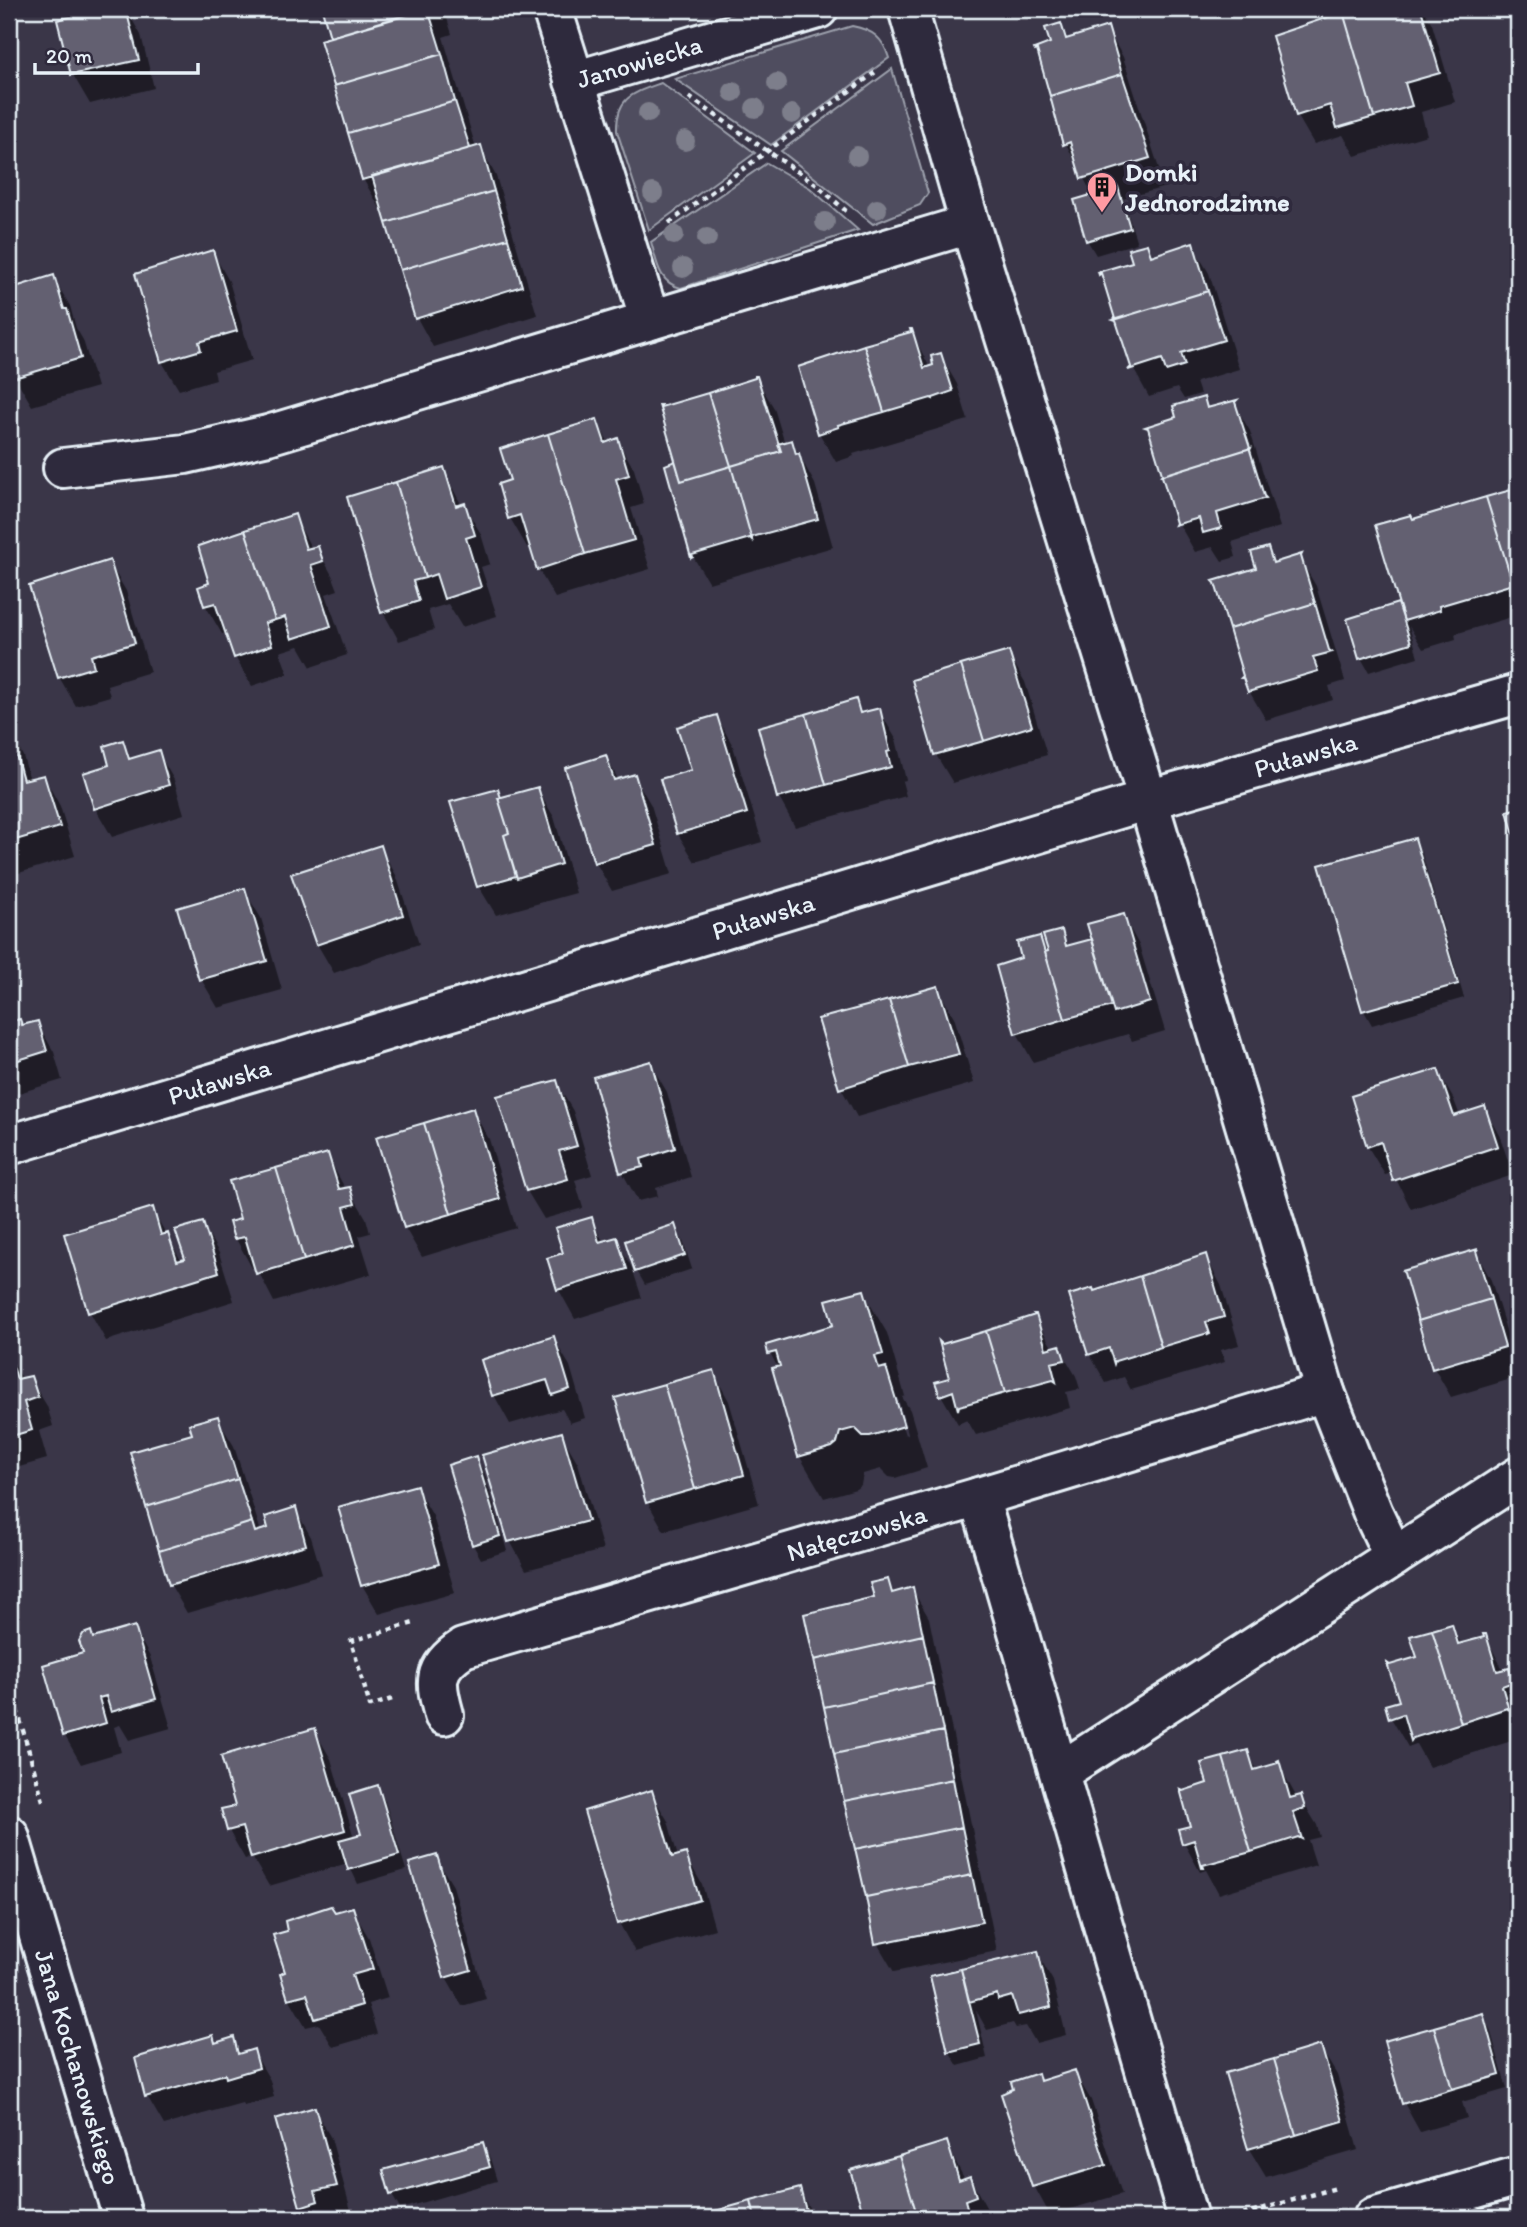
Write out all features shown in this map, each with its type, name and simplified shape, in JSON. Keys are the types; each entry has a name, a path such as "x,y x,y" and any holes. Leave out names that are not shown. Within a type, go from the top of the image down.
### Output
{"street":[{"name":"Janowiecka","path":"552,9 574,81 818,9"},
{"path":"912,25 1325,1392 1373,1513 1394,1557"},
{"path":"574,81 650,320"},
{"path":"63,468 185,454 268,435 970,224"},
{"name":"Puławska","path":"9,1145 1148,800 1518,694"},
{"name":"Nałęczowska","path":"444,1715 436,1685 443,1665 463,1648 979,1497 1325,1392"},
{"path":"1060,1772 1518,1477"},
{"path":"979,1497 1188,2218"},
{"name":"Jana Kochanowskiego","path":"9,1835 123,2218"},
{"path":"1391,2216 1518,2176"}],"path":[{"path":"628,252 769,152 912,25"},
{"path":"639,62 817,185 888,248"}],"shaded area":[{"path":"852,26 876,36 884,45 889,58 771,145 675,79"},
{"path":"892,69 928,193 920,205 873,224 781,151"},
{"path":"661,83 755,153 649,230 617,131 617,120 628,98"},
{"path":"767,163 810,188 858,230 681,288 667,281 660,270 651,242"}],"building":[{"path":"104,9 126,9 139,60 71,75 57,20"},
{"path":"322,9 425,9 330,37"},
{"path":"428,9 442,54 334,86 320,40"},
{"path":"1356,9 1421,9 1440,73 1405,83 1412,106 1374,117 1343,12"},
{"path":"1343,12 1374,117 1337,128 1330,105 1296,116 1272,36"},
{"path":"1061,23 1066,39 1108,26 1122,74 1050,96 1037,50 1034,49 1050,43 1045,28"},
{"path":"442,54 455,101 348,133 334,86"},
{"path":"1122,74 1150,158 1081,179 1070,142 1063,145 1050,96"},
{"path":"455,101 470,148 362,180 348,133"},
{"path":"481,145 494,191 386,223 372,176"},
{"name":"Domki Jednorodzinne","path":"1118,187 1130,228 1086,241 1074,200"},
{"path":"494,191 508,238 400,270 386,223"},
{"path":"508,238 522,286 415,319 400,270"},
{"path":"1193,242 1208,291 1113,320 1115,319 1101,273 1099,275 1098,272 1132,262 1128,249 1147,244 1151,256"},
{"path":"213,250 237,331 199,342 201,350 161,362 135,274"},
{"path":"54,275 81,358 14,378 9,361 9,289"},
{"path":"1208,291 1224,340 1181,353 1185,365 1166,371 1162,359 1128,370 1131,367 1116,321 1113,320"},
{"path":"910,329 924,368 933,365 931,356 941,353 953,391 884,412 864,345 911,332"},
{"path":"864,345 884,412 838,425 839,427 818,434 798,367"},
{"path":"755,376 781,451 731,466 708,393"},
{"path":"708,393 731,466 681,481 659,405 661,407"},
{"path":"1204,397 1207,408 1237,400 1235,402 1251,448 1160,476 1162,474 1148,428 1145,427 1176,417 1173,406"},
{"path":"597,419 605,443 618,438 629,475 616,479 634,540 585,554 548,434"},
{"path":"548,434 585,554 537,570 520,515 508,519 498,484 510,480 500,449"},
{"path":"792,440 796,454 799,453 818,519 752,537 752,540 731,466 781,451 778,444"},
{"path":"1251,448 1266,498 1217,513 1221,528 1203,533 1199,518 1175,525 1160,476"},
{"path":"675,461 681,481 731,466 752,540 750,538 692,555 691,558 665,465"},
{"path":"444,467 456,506 465,503 475,535 466,538 481,587 444,599 436,574 425,578 396,482"},
{"path":"396,482 425,578 413,581 419,601 381,613 347,497"},
{"path":"1518,488 1518,582 1513,584 1486,497"},
{"path":"1486,497 1513,584 1439,606 1440,610 1404,621 1375,525 1411,515 1413,519"},
{"path":"295,514 306,549 318,546 323,561 311,565 331,626 292,639 285,617 275,620 245,530"},
{"path":"245,530 275,620 265,623 272,645 234,658 215,603 204,606 198,587 209,583 198,546"},
{"path":"1268,547 1273,563 1302,554 1315,603 1229,629 1213,581 1256,568 1251,552"},
{"path":"110,560 135,643 91,656 94,667 58,678 29,586"},
{"path":"1315,603 1329,650 1332,652 1313,657 1318,671 1248,692 1241,678 1243,676 1229,629"},
{"path":"1398,603 1411,643 1359,659 1347,619"},
{"path":"1009,651 1032,726 984,741 961,665"},
{"path":"961,665 984,741 934,755 912,680"},
{"path":"856,699 860,713 880,708 891,767 826,785 806,714"},
{"path":"806,714 826,785 777,798 758,727"},
{"path":"717,715 747,813 677,834 660,779 691,770 677,727"},
{"path":"9,729 23,780 44,775 60,827 9,842"},
{"path":"123,740 129,759 159,750 169,785 94,809 83,773 109,765 104,746"},
{"path":"606,755 614,780 635,774 656,845 594,863 565,768"},
{"path":"538,787 561,864 517,878 504,835 509,833 498,798"},
{"path":"498,789 501,798 498,798 509,833 504,835 516,876 477,887 450,802"},
{"path":"1518,808 1518,849 1507,811"},
{"path":"1415,838 1458,984 1362,1011 1319,865"},
{"path":"381,845 403,915 316,945 291,874"},
{"path":"245,888 267,961 199,980 177,908"},
{"path":"1124,914 1150,1002 1114,1013 1087,924"},
{"path":"1062,930 1066,946 1092,939 1112,1006 1065,1019 1045,952 1048,951 1043,935"},
{"path":"1040,936 1065,1019 1015,1034 996,966 1021,958 1017,942"},
{"path":"938,986 959,1054 909,1067 889,1000"},
{"path":"889,1000 909,1067 839,1089 818,1019"},
{"path":"20,1019 22,1025 38,1021 47,1051 9,1063 9,1022"},
{"path":"651,1061 675,1148 641,1159 643,1167 620,1173 593,1077"},
{"path":"1438,1069 1454,1116 1485,1106 1498,1146 1393,1181 1381,1142 1367,1147 1351,1096"},
{"path":"557,1080 577,1146 559,1151 568,1179 526,1191 497,1096"},
{"path":"473,1108 500,1199 451,1214 424,1123"},
{"path":"424,1123 451,1214 404,1228 376,1137"},
{"path":"328,1153 339,1189 350,1187 355,1204 344,1207 355,1245 304,1260 276,1168"},
{"path":"276,1168 304,1260 256,1274 245,1237 234,1239 229,1222 240,1219 229,1181"},
{"path":"153,1207 161,1235 168,1233 177,1261 185,1259 175,1230 203,1222 219,1272 88,1313 64,1234"},
{"path":"592,1217 599,1242 617,1237 627,1269 557,1290 547,1258 563,1253 555,1228"},
{"path":"675,1224 685,1255 635,1272 625,1241"},
{"path":"1478,1249 1476,1251 1491,1299 1418,1321 1402,1271"},
{"path":"1206,1254 1224,1317 1206,1322 1210,1334 1208,1335 1161,1347 1140,1276"},
{"path":"1140,1276 1161,1347 1115,1361 1114,1364 1109,1348 1088,1355 1069,1295 1093,1288 1094,1291"},
{"path":"864,1290 883,1354 875,1356 879,1369 886,1367 904,1426 870,1436 863,1436 855,1428 840,1432 837,1443 832,1447 798,1457 772,1368 780,1366 776,1352 768,1354 766,1345 833,1325 826,1300"},
{"path":"1491,1299 1505,1347 1432,1369 1418,1321"},
{"path":"1034,1314 1046,1349 1060,1345 1065,1360 1051,1363 1056,1382 1053,1380 1005,1393 986,1331"},
{"path":"986,1331 1005,1393 959,1406 958,1410 953,1391 940,1396 935,1382 949,1378 939,1341 942,1344"},
{"path":"554,1336 570,1389 552,1395 547,1380 492,1396 481,1360"},
{"path":"9,1353 17,1379 31,1376 38,1397 24,1402 32,1430 9,1437"},
{"path":"714,1370 744,1475 695,1489 664,1384"},
{"path":"664,1384 695,1489 646,1503 615,1398"},
{"path":"218,1416 238,1479 146,1507 130,1452 192,1434 189,1424"},
{"path":"562,1432 588,1521 508,1542 482,1455"},
{"path":"476,1456 500,1536 472,1545 448,1465"},
{"path":"238,1479 252,1522 159,1551 146,1507"},
{"path":"417,1485 439,1564 361,1586 338,1507"},
{"path":"296,1507 306,1545 169,1585 159,1551 252,1522 255,1532 268,1528 265,1517"},
{"path":"888,1579 892,1593 913,1587 923,1635 814,1660 804,1614 874,1597 870,1583"},
{"path":"1452,1624 1458,1644 1484,1637 1483,1634 1486,1634 1497,1671 1509,1668 1513,1682 1502,1686 1509,1710 1507,1708 1461,1723 1432,1630"},
{"path":"135,1626 156,1699 111,1712 106,1696 99,1698 106,1723 63,1736 43,1665 83,1653 79,1641 83,1634 91,1631 93,1638"},
{"path":"1432,1630 1461,1723 1413,1738 1411,1741 1403,1714 1389,1719 1385,1705 1399,1701 1387,1663 1390,1665 1417,1657 1410,1636"},
{"path":"923,1635 933,1683 824,1707 814,1660"},
{"path":"933,1683 943,1731 834,1754 824,1707"},
{"path":"315,1728 345,1830 251,1858 242,1827 227,1831 221,1809 235,1806 221,1756"},
{"path":"943,1731 953,1779 844,1801 834,1754"},
{"path":"1248,1750 1254,1770 1278,1763 1279,1760 1290,1798 1301,1795 1305,1808 1293,1812 1302,1839 1298,1837 1251,1852 1223,1757"},
{"path":"1223,1757 1251,1852 1203,1865 1202,1868 1194,1840 1182,1844 1178,1829 1190,1826 1180,1789 1183,1791 1207,1783 1201,1763"},
{"path":"953,1779 962,1827 855,1849 844,1801"},
{"path":"378,1785 399,1855 348,1870 339,1840 361,1834 349,1794"},
{"path":"652,1790 672,1857 686,1853 700,1900 617,1924 584,1811"},
{"path":"962,1827 972,1875 866,1897 855,1849"},
{"path":"437,1855 471,1970 444,1978 409,1863"},
{"path":"972,1875 982,1922 875,1944 866,1897"},
{"path":"331,1906 335,1912 353,1907 373,1969 352,1975 362,2005 315,2019 307,1994 288,1999 280,1974 285,1972 273,1935 287,1931 285,1921"},
{"path":"1038,1951 1051,2007 1018,2015 1012,1996 998,2000 997,1994 969,2002 961,1969"},
{"path":"961,1969 980,2044 948,2052 930,1976"},
{"path":"1483,2013 1500,2075 1452,2089 1434,2027"},
{"path":"1434,2027 1452,2089 1402,2104 1384,2041"},
{"path":"213,2035 215,2043 234,2037 238,2054 254,2049 259,2068 226,2078 225,2074 145,2097 135,2058"},
{"path":"1321,2045 1343,2121 1296,2135 1274,2059"},
{"path":"1274,2059 1296,2135 1248,2149 1225,2073"},
{"path":"1075,2070 1106,2165 1032,2187 1001,2094 1013,2089 1011,2082 1038,2073 1040,2081"},
{"path":"315,2107 337,2186 315,2191 318,2201 300,2207 275,2119"},
{"path":"947,2141 959,2180 970,2176 976,2196 965,2200 970,2218 918,2218 899,2156"},
{"path":"483,2142 490,2167 390,2195 383,2170"},
{"path":"899,2156 918,2218 852,2218 850,2212 862,2209 850,2170"},
{"path":"800,2188 808,2218 755,2218 751,2201"},
{"path":"751,2201 755,2218 702,2218 701,2215"}],"place":[{"name":"Domki Jednorodzinne","path":"1102,214"}]}
